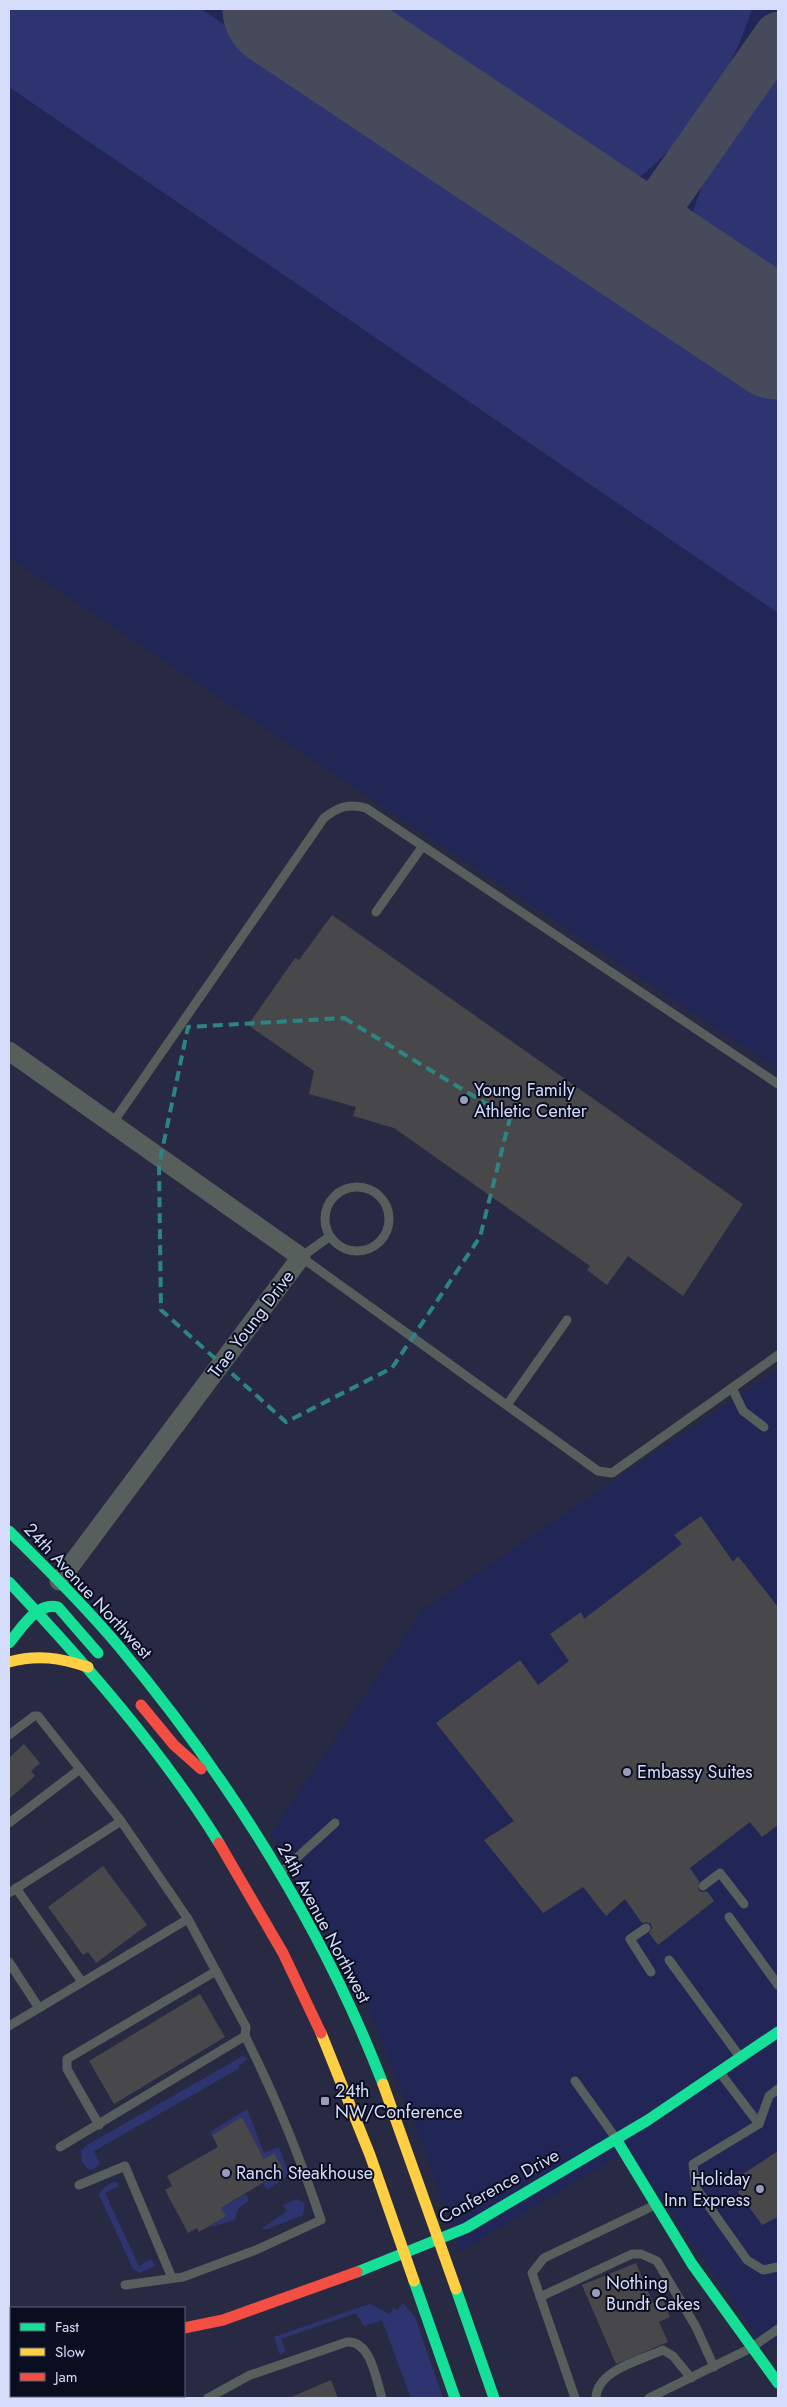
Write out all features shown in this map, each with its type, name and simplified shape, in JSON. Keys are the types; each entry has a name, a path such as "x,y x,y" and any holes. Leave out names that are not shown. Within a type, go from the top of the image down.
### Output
{"main road":[{"name":"24th Avenue Northwest","path":"9,1531 51,1581 103,1628 151,1685 202,1750 280,1873 339,1983 372,2057 494,2398"},
{"path":"9,1582 88,1667 148,1742 206,1824 274,1938 311,2011 351,2105 455,2398"},
{"path":"9,1643 37,1611 49,1605 58,1607 107,1664"},
{"path":"9,1662 40,1655 54,1656 88,1667"},
{"path":"131,1693 174,1745 232,1796"},
{"name":"Conference Drive","path":"185,2328 223,2320 404,2254 466,2228 616,2139 778,2032"},
{"path":"616,2139 655,2205 719,2304 778,2383"}],"street":[{"name":"Trae Young Drive","path":"9,1051 301,1257 51,1581"}],"lane":[{"path":"112,1124 324,818 338,807 354,804 366,808 778,1084"},
{"path":"376,912 422,846"},
{"path":"347,1188 367,1188 384,1201 388,1211 389,1222 387,1232 372,1248 350,1251 340,1247 329,1238 324,1220 326,1210 330,1200 338,1193 347,1188"},
{"path":"329,1238 301,1257 598,1471 612,1473 778,1355"},
{"path":"507,1405 567,1320"},
{"path":"732,1388 743,1411 764,1427"},
{"path":"9,1735 34,1716 38,1716 121,1820 188,1919 246,2027 245,2036 268,2081 303,2166 321,2220 256,2250 183,2276 125,2285"},
{"path":"9,1823 80,1769"},
{"path":"82,1982 13,1891 121,1820"},
{"path":"280,1873 335,1823"},
{"path":"703,1886 720,1874 744,1904"},
{"path":"729,1917 778,1985"},
{"path":"9,2026 188,1919"},
{"path":"646,1928 630,1939 651,1972"},
{"path":"669,1960 741,2058"},
{"path":"9,1962 39,2008"},
{"path":"99,2125 67,2069 67,2060 216,1971"},
{"path":"60,2147 245,2036"},
{"path":"720,2072 758,2124"},
{"path":"575,2081 616,2139"},
{"path":"778,2089 769,2096 758,2124 693,2164 696,2188 747,2260 763,2270 778,2268"},
{"path":"79,2185 124,2166 172,2278"},
{"path":"575,2398 532,2273 544,2258 655,2205"},
{"path":"540,2297 632,2254 648,2256 657,2261 691,2318 714,2367"},
{"path":"649,2398 751,2348 778,2330"},
{"path":"208,2398 226,2394 250,2375 347,2342 355,2342 363,2347 382,2398"},
{"path":"596,2398 601,2382 615,2372 663,2350 673,2356 690,2378"}],"highlighted area":[{"path":"344,1018 510,1118 480,1237 392,1368 286,1422 161,1310 159,1165 188,1027"}],"shaded area":[{"path":"9,9 778,9 778,1069 9,557"},
{"path":"9,9 201,9 778,393 778,613 9,87"},
{"path":"347,9 752,9 731,60 701,111 663,156 642,175 620,190"},
{"path":"778,69 778,296 685,234 704,180 731,131"},
{"path":"778,1370 778,2339 765,2348 628,2150 460,2252 425,2150 355,1974 271,1833 423,1610"},
{"path":"243,2056 248,2059 239,2065 240,2068 94,2151 100,2164 93,2169 88,2169 82,2162 81,2151 87,2145"},
{"path":"247,2109 264,2153 279,2147 289,2175 267,2190 263,2183 284,2170 274,2153 264,2159 242,2117 212,2135 210,2132"},
{"path":"116,2182 119,2186 105,2193 139,2266 151,2259 156,2266 140,2273 133,2269 99,2195 102,2189"},
{"path":"246,2194 249,2200 238,2209 235,2220 207,2228 225,2216 221,2208"},
{"path":"297,2199 305,2203 303,2215 268,2229 261,2229 287,2211 283,2205"},
{"path":"403,2303 415,2317 443,2398 411,2398 382,2320 364,2326 356,2313 281,2339 286,2351 280,2355 274,2337 369,2304 390,2314 393,2308 397,2310"}],"building":[{"name":"Young Family Athletic Center","path":"332,915 743,1204 683,1296 628,1256 607,1285 587,1270 590,1266 394,1128 353,1116 356,1107 309,1094 314,1071 248,1025 295,958 299,960"},
{"name":"Embassy Suites","path":"701,1516 733,1562 738,1556 778,1607 778,1825 762,1837 750,1822 690,1868 699,1881 698,1889 701,1892 707,1891 714,1901 658,1945 649,1933 652,1928 651,1924 642,1923 625,1899 606,1916 583,1887 543,1913 484,1840 514,1821 436,1723 520,1660 538,1685 569,1661 550,1634 581,1612 584,1619 682,1544 674,1535"},
{"path":"24,1744 40,1763 31,1771 35,1776 9,1799 9,1758"},
{"path":"103,1866 147,1925 96,1963 88,1952 83,1955 48,1907"},
{"path":"200,1994 225,2037 114,2104 89,2061"},
{"name":"Ranch Steakhouse","path":"242,2117 264,2159 274,2153 284,2170 221,2208 226,2216 199,2232 197,2228 188,2233 165,2190 172,2186 167,2176 218,2147 212,2135"},
{"name":"Holiday Inn Express","path":"778,2151 778,2217 762,2225 738,2192 744,2187 737,2178"},
{"path":"636,2263 653,2303 663,2299 670,2317 659,2322 668,2342 616,2364 582,2285"},
{"path":"331,2380 338,2398 289,2398"}],"taxiway":[{"path":"633,243 778,36"}],"runway":[{"path":"282,9 778,340"}],"traffic: fast":[{"path":"9,1531 108,1633 161,1699 235,1802 270,1856 332,1968 359,2025 383,2084"},
{"path":"9,1582 66,1644 147,1740 219,1843"},
{"path":"9,1643 36,1612 50,1606 58,1607 98,1653"},
{"path":"357,2272 466,2228 648,2120 778,2032"},
{"path":"616,2139 692,2264 778,2383"},
{"path":"414,2281 455,2398"},
{"path":"456,2289 494,2398"}],"traffic: slow":[{"path":"9,1662 30,1658 49,1658 88,1667"},
{"path":"321,2033 370,2155 414,2281"},
{"path":"383,2084 456,2289"}],"traffic: jam":[{"path":"141,1705 174,1745 201,1769"},
{"path":"219,1843 283,1953 321,2033"},
{"path":"185,2328 223,2320 357,2272"}],"place":[{"name":"Young Family Athletic Center","path":"464,1100"},
{"name":"Embassy Suites","path":"627,1772"},
{"name":"24th NW/Conference","path":"325,2101"},
{"name":"Ranch Steakhouse","path":"226,2173"},
{"name":"Holiday Inn Express","path":"760,2189"},
{"name":"Nothing Bundt Cakes","path":"596,2293"}]}
